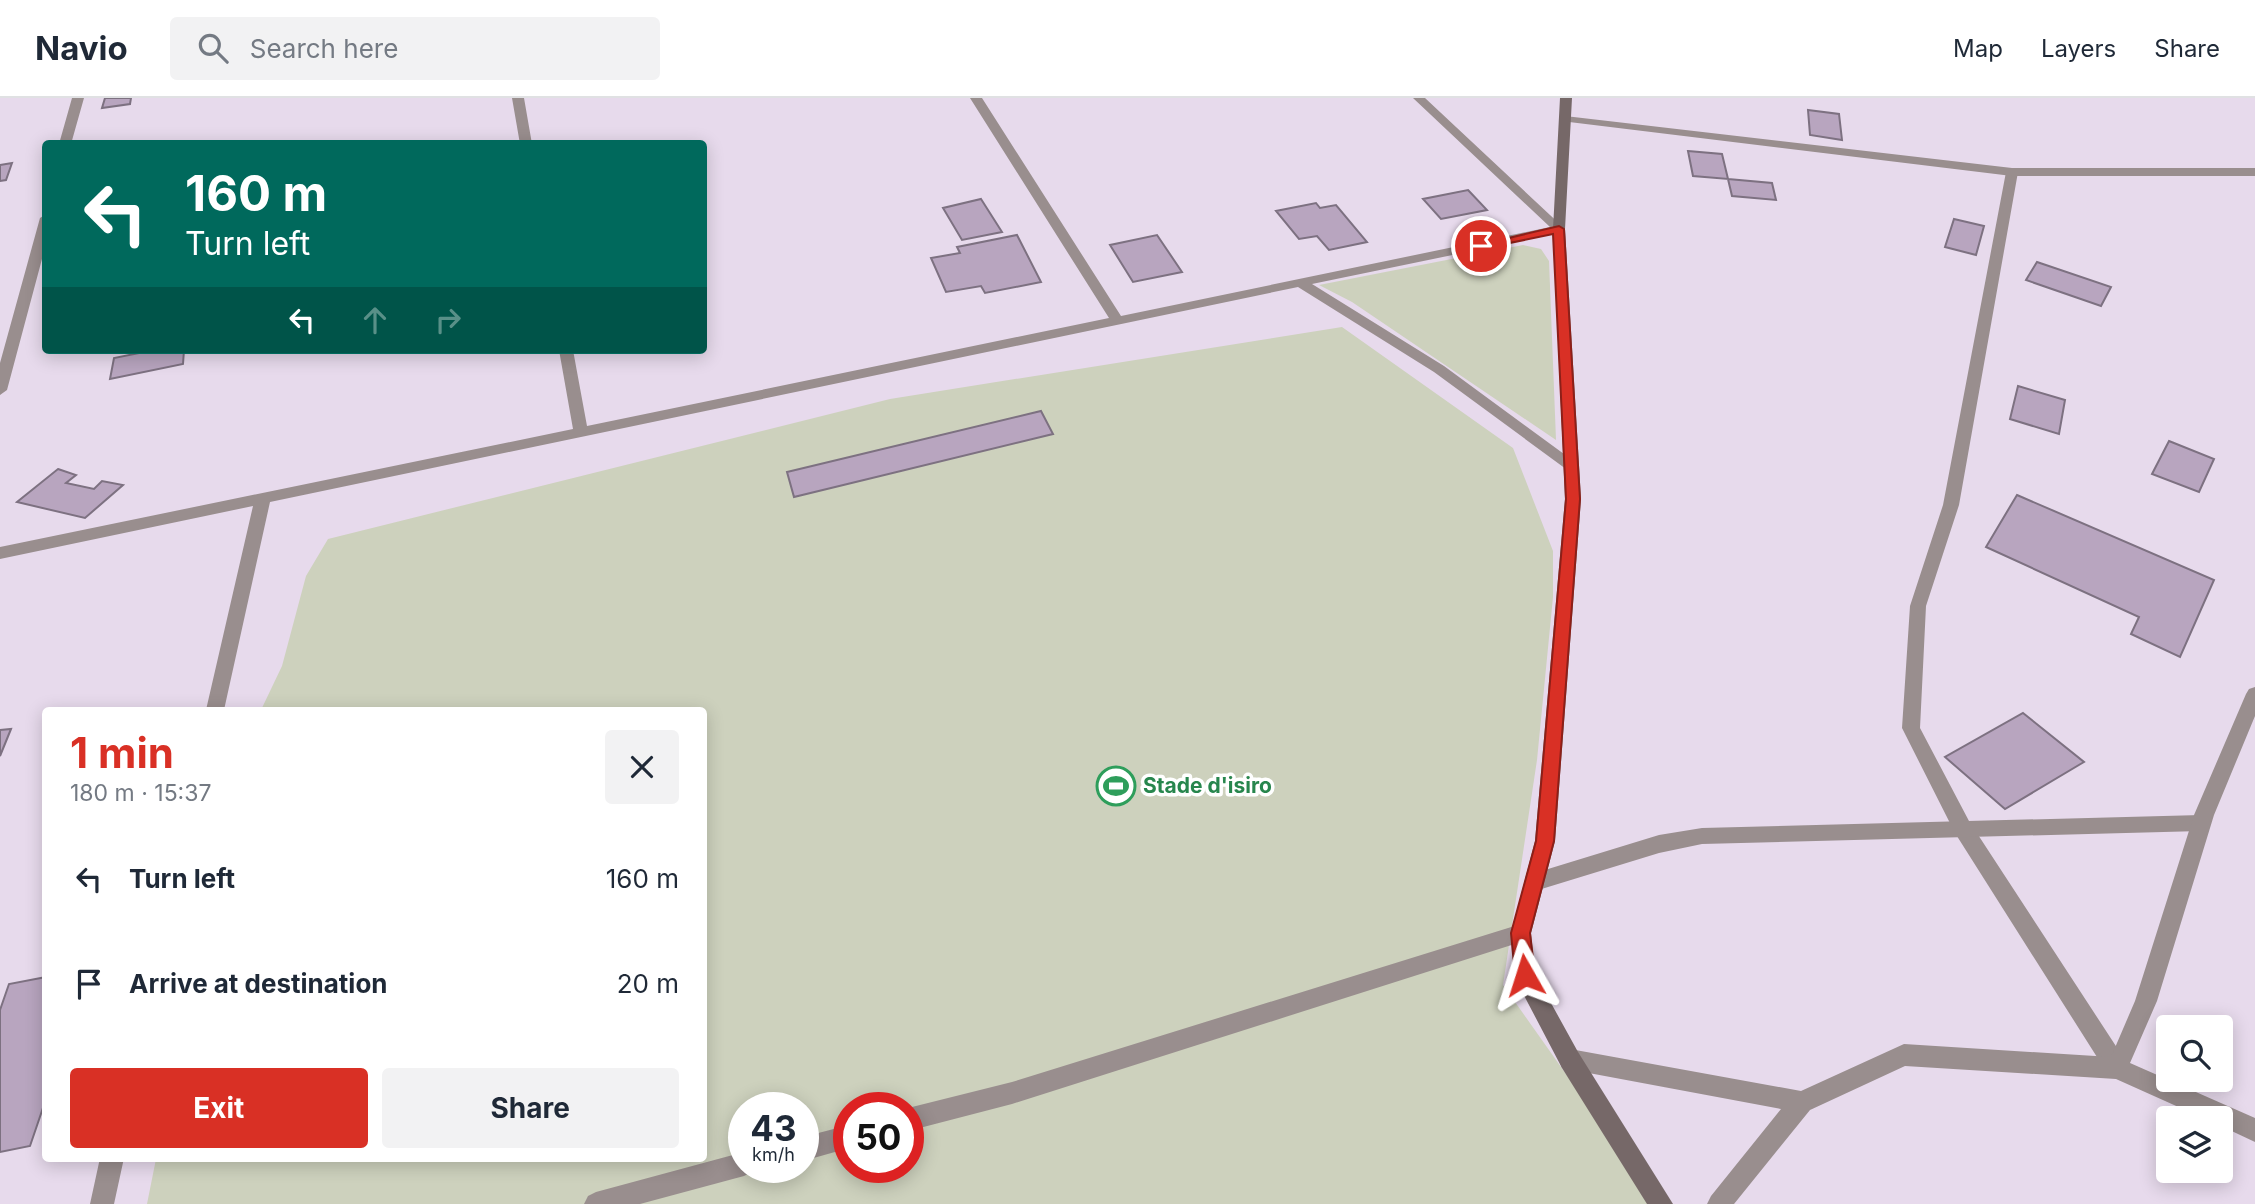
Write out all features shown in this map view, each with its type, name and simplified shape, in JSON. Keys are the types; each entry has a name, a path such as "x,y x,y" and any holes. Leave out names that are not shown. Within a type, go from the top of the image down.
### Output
{"main road":[{"path":"1566,98 1559,229 1573,499 1545,841 1521,933 1525,975 1570,1060 1661,1204"}],"street":[{"path":"66,140 78,98"},
{"path":"518,98 525,140"},
{"path":"976,98 1118,321"},
{"path":"1419,98 1559,229"},
{"path":"1565,119 2012,172 2255,172"},
{"path":"2012,172 1951,505 1918,606 1912,728 1962,827 2117,1068"},
{"path":"0,553 1559,229"},
{"path":"0,390 42,233"},
{"path":"1300,283 1343,307 1486,399 1571,466"},
{"path":"567,354 581,432"},
{"path":"216,707 263,498"},
{"path":"2117,1068 2146,1001 2201,823 2255,694"},
{"path":"1535,882 1659,844 1702,836 1962,827 2201,823"},
{"path":"924,1117 1012,1093 1521,933"},
{"path":"1719,1204 1802,1102 1904,1055 2117,1068 2255,1130"},
{"path":"1570,1060 1802,1102"},
{"path":"102,1204 111,1162"},
{"path":"596,1204 728,1168"}],"green space":[{"path":"1523,245 1541,249 1549,261 1556,440 1352,302 1319,285"},
{"name":"Stade d'isiro","path":"1342,327 1513,448 1553,551 1553,597 1537,760 1503,985 1658,1204 147,1204 155,1162 707,1162 707,707 262,707 282,666 306,576 328,539 890,399"}],"building":[{"path":"105,98 131,98 130,104 102,108"},
{"path":"1808,110 1839,114 1842,140 1810,135"},
{"path":"1688,151 1722,154 1728,179 1693,176"},
{"path":"12,163 6,180 0,181 0,165"},
{"path":"1728,179 1772,183 1776,200 1732,196"},
{"path":"1468,190 1487,210 1441,219 1423,199"},
{"path":"981,199 1002,232 962,240 943,208"},
{"path":"1316,203 1320,208 1336,205 1367,242 1329,250 1317,236 1299,239 1276,211"},
{"path":"1954,219 1984,226 1976,255 1945,247"},
{"path":"1017,235 1041,282 985,293 981,286 946,292 931,258 960,253 957,247"},
{"path":"1157,235 1182,272 1133,282 1110,245"},
{"path":"2037,262 2111,287 2101,306 2026,280"},
{"path":"134,354 184,354 183,364 110,379 114,358"},
{"path":"2018,386 2065,400 2059,434 2010,419"},
{"path":"1041,411 1053,434 794,497 787,472"},
{"path":"2169,441 2214,459 2199,492 2152,474"},
{"path":"58,469 76,475 66,483 94,489 102,481 123,485 85,518 17,502"},
{"path":"2017,495 2214,580 2180,657 2131,634 2139,617 1986,547"},
{"path":"2023,713 2084,762 2005,809 1945,757"},
{"path":"11,729 0,756 0,730"},
{"path":"42,978 42,1111 30,1146 0,1152 0,1010 9,984"}],"place":[{"name":"Stade d'isiro","path":"1116,786"}],"route":[{"path":"1481,246 1559,229 1573,499 1545,841 1521,933 1525,975"}]}
